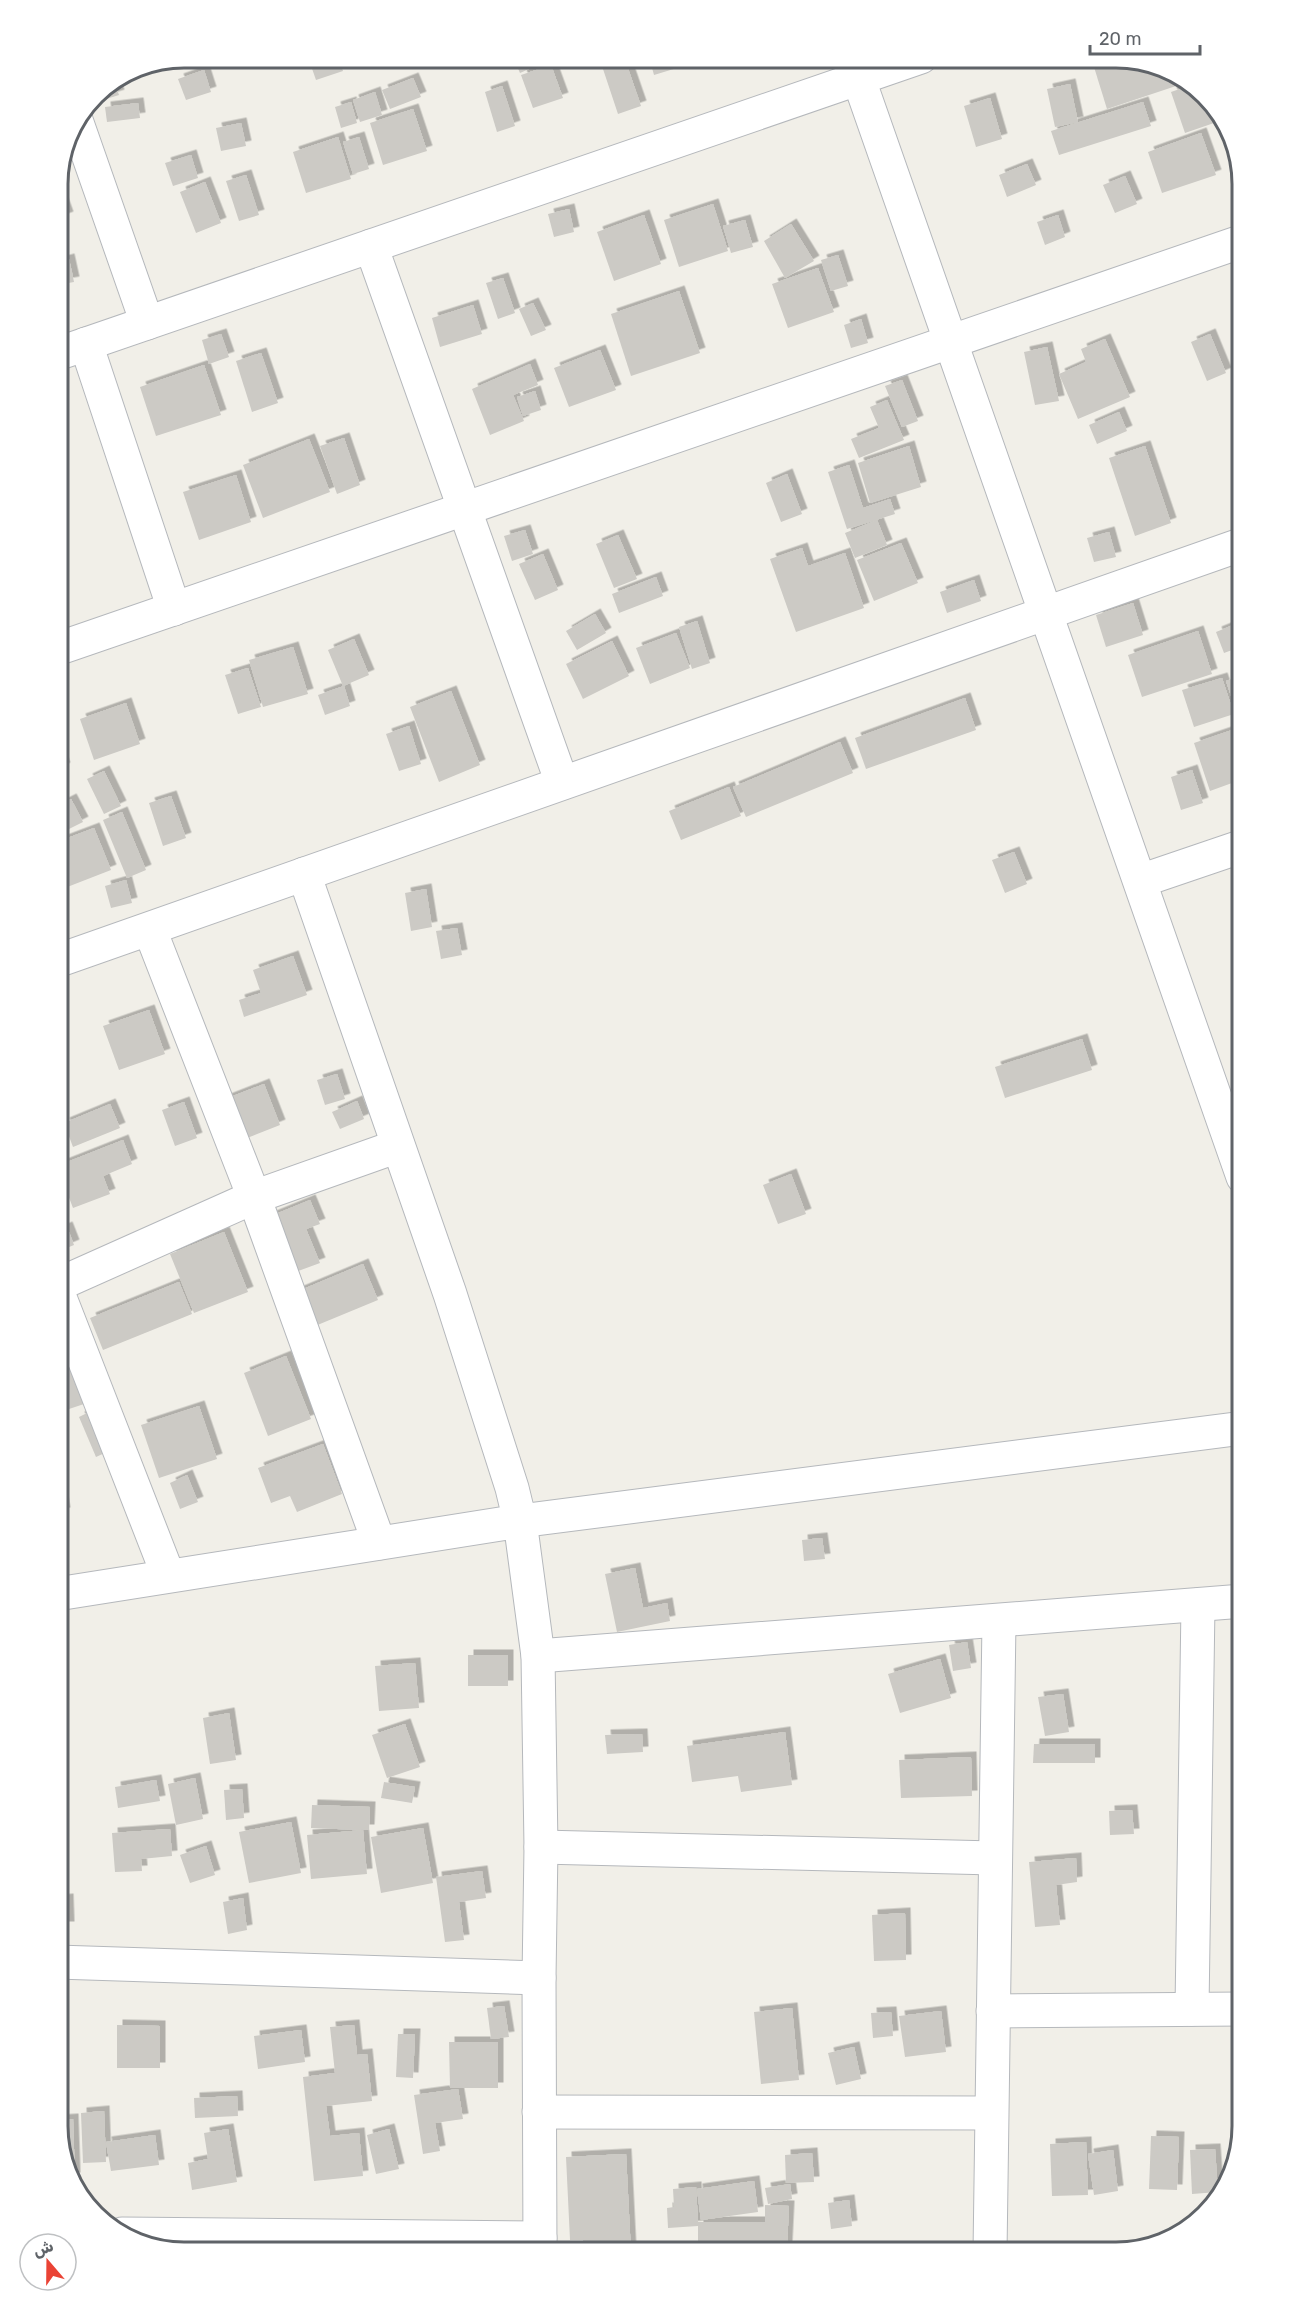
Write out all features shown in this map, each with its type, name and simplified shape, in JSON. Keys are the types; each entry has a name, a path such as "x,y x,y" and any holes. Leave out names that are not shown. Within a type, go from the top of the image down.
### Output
{"street":[{"path":"174,609 72,349 371,246 854,68 1140,881 1232,1126"},
{"path":"80,132 147,323"},
{"path":"371,246 562,783"},
{"path":"68,645 1232,246"},
{"path":"68,957 1232,548"},
{"path":"1140,881 1232,850"},
{"path":"304,874 450,1293 512,1488 520,1521 538,1656 541,1847 538,1978 540,2242"},
{"path":"150,930 254,1197 379,1543"},
{"path":"68,1280 254,1197 398,1146"},
{"path":"68,1318 168,1575"},
{"path":"68,1592 520,1521 1232,1429"},
{"path":"538,1656 1232,1602"},
{"path":"1192,2009 1198,1605"},
{"path":"990,2242 999,1621"},
{"path":"541,1847 994,1857"},
{"path":"68,1962 538,1978"},
{"path":"993,2011 1232,2009"},
{"path":"539,2112 992,2113"},
{"path":"144,2235 401,2242"}],"building":[{"path":"312,68 342,68 343,71 316,80"},
{"path":"518,68 531,68 520,73"},
{"path":"542,68 552,68 563,98 533,108 521,75"},
{"path":"603,68 628,68 641,106 618,114"},
{"path":"652,68 677,68 654,75"},
{"path":"1094,68 1139,70 1178,85 1107,109"},
{"path":"204,70 211,92 186,100 178,79"},
{"path":"413,78 421,97 390,109 382,90"},
{"path":"1070,84 1078,122 1055,127 1047,89"},
{"path":"502,86 515,126 497,132 485,92"},
{"path":"1182,88 1204,107 1214,123 1185,133 1171,92"},
{"path":"117,89 119,95 104,100"},
{"path":"375,92 382,115 360,122 353,100"},
{"path":"990,98 1002,139 976,147 964,106"},
{"path":"351,102 357,123 341,128 335,107"},
{"path":"1143,102 1151,126 1059,155 1051,131"},
{"path":"138,103 140,118 107,122 105,107"},
{"path":"413,109 427,151 383,165 370,123"},
{"path":"241,123 246,146 221,151 216,128"},
{"path":"1201,133 1216,175 1162,193 1148,152"},
{"path":"338,137 351,179 306,193 293,152"},
{"path":"359,137 369,169 353,174 343,142"},
{"path":"191,155 198,178 173,186 165,163"},
{"path":"1027,164 1036,185 1007,197 999,175"},
{"path":"246,175 259,215 239,221 226,181"},
{"path":"1125,176 1137,204 1115,213 1103,185"},
{"path":"205,182 221,223 196,233 180,192"},
{"path":"713,204 728,251 679,267 664,220"},
{"path":"569,209 574,232 554,237 548,214"},
{"path":"644,215 661,264 614,281 597,232"},
{"path":"1058,215 1065,237 1045,245 1037,222"},
{"path":"745,220 753,247 731,253 723,226"},
{"path":"791,224 814,261 785,278 764,241"},
{"path":"838,255 848,286 831,291 821,260"},
{"path":"68,259 74,282 68,283"},
{"path":"818,268 834,312 788,328 772,284"},
{"path":"503,278 515,313 498,319 486,283"},
{"path":"679,291 700,353 631,376 611,314"},
{"path":"533,303 546,330 531,336 519,309"},
{"path":"473,305 482,334 440,347 432,318"},
{"path":"861,319 868,343 851,348 844,325"},
{"path":"221,334 229,357 209,364 202,340"},
{"path":"1210,334 1226,373 1207,381 1191,342"},
{"path":"1105,339 1130,397 1078,419 1059,374 1086,362 1081,349"},
{"path":"1047,347 1059,401 1035,405 1024,352"},
{"path":"600,350 616,390 569,407 554,368"},
{"path":"261,353 278,403 252,412 236,361"},
{"path":"530,364 538,385 513,395 524,421 490,435 472,389"},
{"path":"204,365 221,415 156,436 140,387"},
{"path":"902,380 918,421 902,427 885,386"},
{"path":"535,391 541,410 523,416 517,397"},
{"path":"887,400 904,440 859,458 851,439 879,428 870,407"},
{"path":"1119,412 1127,431 1097,444 1089,425"},
{"path":"344,438 360,485 337,494 320,446"},
{"path":"309,439 330,492 263,518 243,465"},
{"path":"909,446 921,487 870,503 858,463"},
{"path":"1145,446 1171,523 1135,536 1109,458"},
{"path":"849,465 863,508 890,499 895,514 847,529 828,472"},
{"path":"787,474 802,514 781,522 766,483"},
{"path":"236,475 251,522 199,540 183,492"},
{"path":"877,520 887,545 855,558 845,533"},
{"path":"525,530 533,554 512,561 504,536"},
{"path":"1109,532 1116,557 1094,562 1087,538"},
{"path":"618,535 637,579 614,588 596,544"},
{"path":"901,543 918,583 874,601 857,560"},
{"path":"802,548 808,566 845,553 864,608 796,632 770,559"},
{"path":"543,554 558,590 535,600 519,564"},
{"path":"656,577 663,596 619,613 612,594"},
{"path":"974,580 981,601 947,613 940,592"},
{"path":"1133,603 1143,635 1106,647 1096,615"},
{"path":"595,614 606,633 577,650 566,631"},
{"path":"697,621 710,663 692,669 679,627"},
{"path":"1232,625 1232,650 1224,653 1216,632"},
{"path":"1198,631 1212,674 1142,697 1128,655"},
{"path":"676,633 690,668 650,684 636,648"},
{"path":"354,639 369,675 343,686 328,650"},
{"path":"612,641 629,676 583,699 566,664"},
{"path":"293,647 308,694 263,707 249,660"},
{"path":"248,668 261,707 238,714 225,675"},
{"path":"1222,678 1232,715 1194,727 1182,690"},
{"path":"1232,679 1232,699 1226,681"},
{"path":"344,686 350,706 325,715 318,695"},
{"path":"451,691 480,765 439,782 410,707"},
{"path":"965,698 976,730 866,769 855,738"},
{"path":"126,703 140,744 94,760 80,719"},
{"path":"409,726 421,764 399,771 386,734"},
{"path":"1232,730 1232,783 1210,791 1194,743"},
{"path":"840,742 853,773 746,817 733,787"},
{"path":"1192,770 1203,803 1181,810 1171,777"},
{"path":"104,771 121,806 104,814 87,779"},
{"path":"729,787 741,816 681,840 669,811"},
{"path":"171,796 186,838 163,846 149,803"},
{"path":"71,799 83,822 68,830 68,800"},
{"path":"122,812 146,870 127,878 103,820"},
{"path":"94,828 111,870 68,887 68,838"},
{"path":"1014,852 1027,884 1005,893 992,860"},
{"path":"126,880 132,903 111,908 105,886"},
{"path":"426,889 432,927 411,931 405,893"},
{"path":"457,928 462,955 441,959 436,931"},
{"path":"293,956 307,995 244,1017 239,1000 261,993 253,970"},
{"path":"149,1010 165,1054 119,1070 103,1026"},
{"path":"1082,1039 1092,1070 1005,1098 995,1067"},
{"path":"337,1074 345,1099 325,1105 317,1080"},
{"path":"264,1084 280,1125 222,1148 205,1107"},
{"path":"357,1101 364,1119 340,1129 332,1112"},
{"path":"184,1102 197,1138 175,1146 162,1110"},
{"path":"110,1104 120,1128 73,1147 68,1134 68,1121"},
{"path":"123,1140 132,1164 103,1176 110,1194 73,1208 68,1195 68,1162"},
{"path":"791,1174 806,1214 778,1224 763,1185"},
{"path":"310,1200 320,1224 306,1229 320,1263 271,1281 249,1225"},
{"path":"68,1230 74,1245 68,1247"},
{"path":"224,1232 248,1292 194,1313 170,1254"},
{"path":"363,1264 378,1300 303,1331 289,1295"},
{"path":"179,1282 192,1314 103,1350 90,1318"},
{"path":"286,1356 311,1419 268,1436 244,1373"},
{"path":"80,1363 93,1401 68,1409 68,1368"},
{"path":"101,1406 118,1447 96,1457 79,1417"},
{"path":"199,1406 217,1459 159,1478 141,1425"},
{"path":"323,1444 342,1494 297,1512 290,1496 271,1503 258,1468"},
{"path":"187,1475 198,1502 180,1509 170,1483"},
{"path":"822,1538 825,1559 804,1561 802,1540"},
{"path":"635,1568 643,1608 667,1603 670,1621 617,1632 605,1574"},
{"path":"967,1642 971,1668 953,1671 949,1645"},
{"path":"468,1655 508,1655 508,1686 468,1686"},
{"path":"940,1659 951,1698 900,1713 888,1674"},
{"path":"415,1663 419,1708 379,1711 375,1666"},
{"path":"1063,1694 1069,1732 1045,1736 1038,1697"},
{"path":"229,1713 236,1760 210,1764 203,1718"},
{"path":"405,1724 420,1767 387,1778 372,1735"},
{"path":"785,1732 792,1785 741,1792 738,1776 692,1782 687,1746"},
{"path":"642,1734 643,1752 607,1754 605,1735"},
{"path":"1034,1744 1095,1744 1095,1763 1033,1763"},
{"path":"971,1757 972,1796 901,1798 899,1760"},
{"path":"195,1778 203,1819 176,1825 168,1784"},
{"path":"156,1780 160,1801 118,1808 115,1787"},
{"path":"384,1782 415,1787 412,1803 381,1798"},
{"path":"242,1789 244,1818 226,1820 224,1790"},
{"path":"312,1805 370,1807 369,1830 311,1828"},
{"path":"1132,1810 1134,1834 1110,1835 1109,1811"},
{"path":"291,1822 301,1873 249,1883 239,1832"},
{"path":"423,1828 433,1883 381,1893 371,1837"},
{"path":"170,1829 172,1856 141,1859 142,1871 115,1872 112,1833"},
{"path":"363,1830 367,1874 311,1879 307,1835"},
{"path":"206,1846 215,1875 190,1883 180,1855"},
{"path":"1076,1858 1077,1882 1056,1885 1060,1925 1035,1927 1029,1862"},
{"path":"482,1871 486,1898 459,1902 464,1940 445,1942 436,1877"},
{"path":"243,1898 247,1930 228,1934 223,1902"},
{"path":"905,1913 906,1960 874,1961 872,1915"},
{"path":"504,2006 509,2037 491,2039 487,2008"},
{"path":"792,2008 799,2080 761,2084 754,2012"},
{"path":"941,2011 946,2052 905,2057 899,2016"},
{"path":"891,2012 893,2036 873,2038 871,2013"},
{"path":"117,2025 160,2026 160,2068 117,2068"},
{"path":"354,2025 357,2055 367,2054 372,2101 326,2106 330,2136 359,2133 363,2176 314,2181 303,2077 335,2073 330,2027"},
{"path":"301,2030 305,2062 258,2069 254,2036"},
{"path":"398,2034 415,2034 413,2078 396,2077"},
{"path":"449,2042 498,2042 498,2088 450,2088"},
{"path":"854,2047 861,2079 836,2085 828,2053"},
{"path":"458,2089 463,2119 435,2123 440,2151 423,2154 414,2095"},
{"path":"237,2096 238,2116 195,2118 194,2098"},
{"path":"104,2111 106,2162 83,2163 81,2113"},
{"path":"68,2119 73,2119 75,2167 70,2149"},
{"path":"228,2129 237,2182 192,2190 188,2163 208,2159 204,2133"},
{"path":"389,2129 399,2169 376,2174 367,2135"},
{"path":"155,2135 159,2165 111,2171 106,2142"},
{"path":"1151,2136 1179,2137 1177,2190 1149,2189"},
{"path":"1086,2142 1088,2195 1052,2196 1050,2144"},
{"path":"1215,2149 1217,2183 1212,2192 1192,2194 1190,2150"},
{"path":"1113,2150 1118,2191 1094,2195 1088,2154"},
{"path":"812,2153 814,2182 786,2183 785,2155"},
{"path":"626,2154 630,2242 570,2240 566,2157"},
{"path":"754,2181 758,2212 701,2220 697,2189"},
{"path":"790,2184 792,2199 768,2204 765,2188"},
{"path":"696,2187 698,2222 765,2222 765,2205 789,2206 787,2242 698,2242 698,2226 668,2228 667,2208 674,2207 673,2189"},
{"path":"849,2200 852,2226 831,2229 828,2203"}]}
